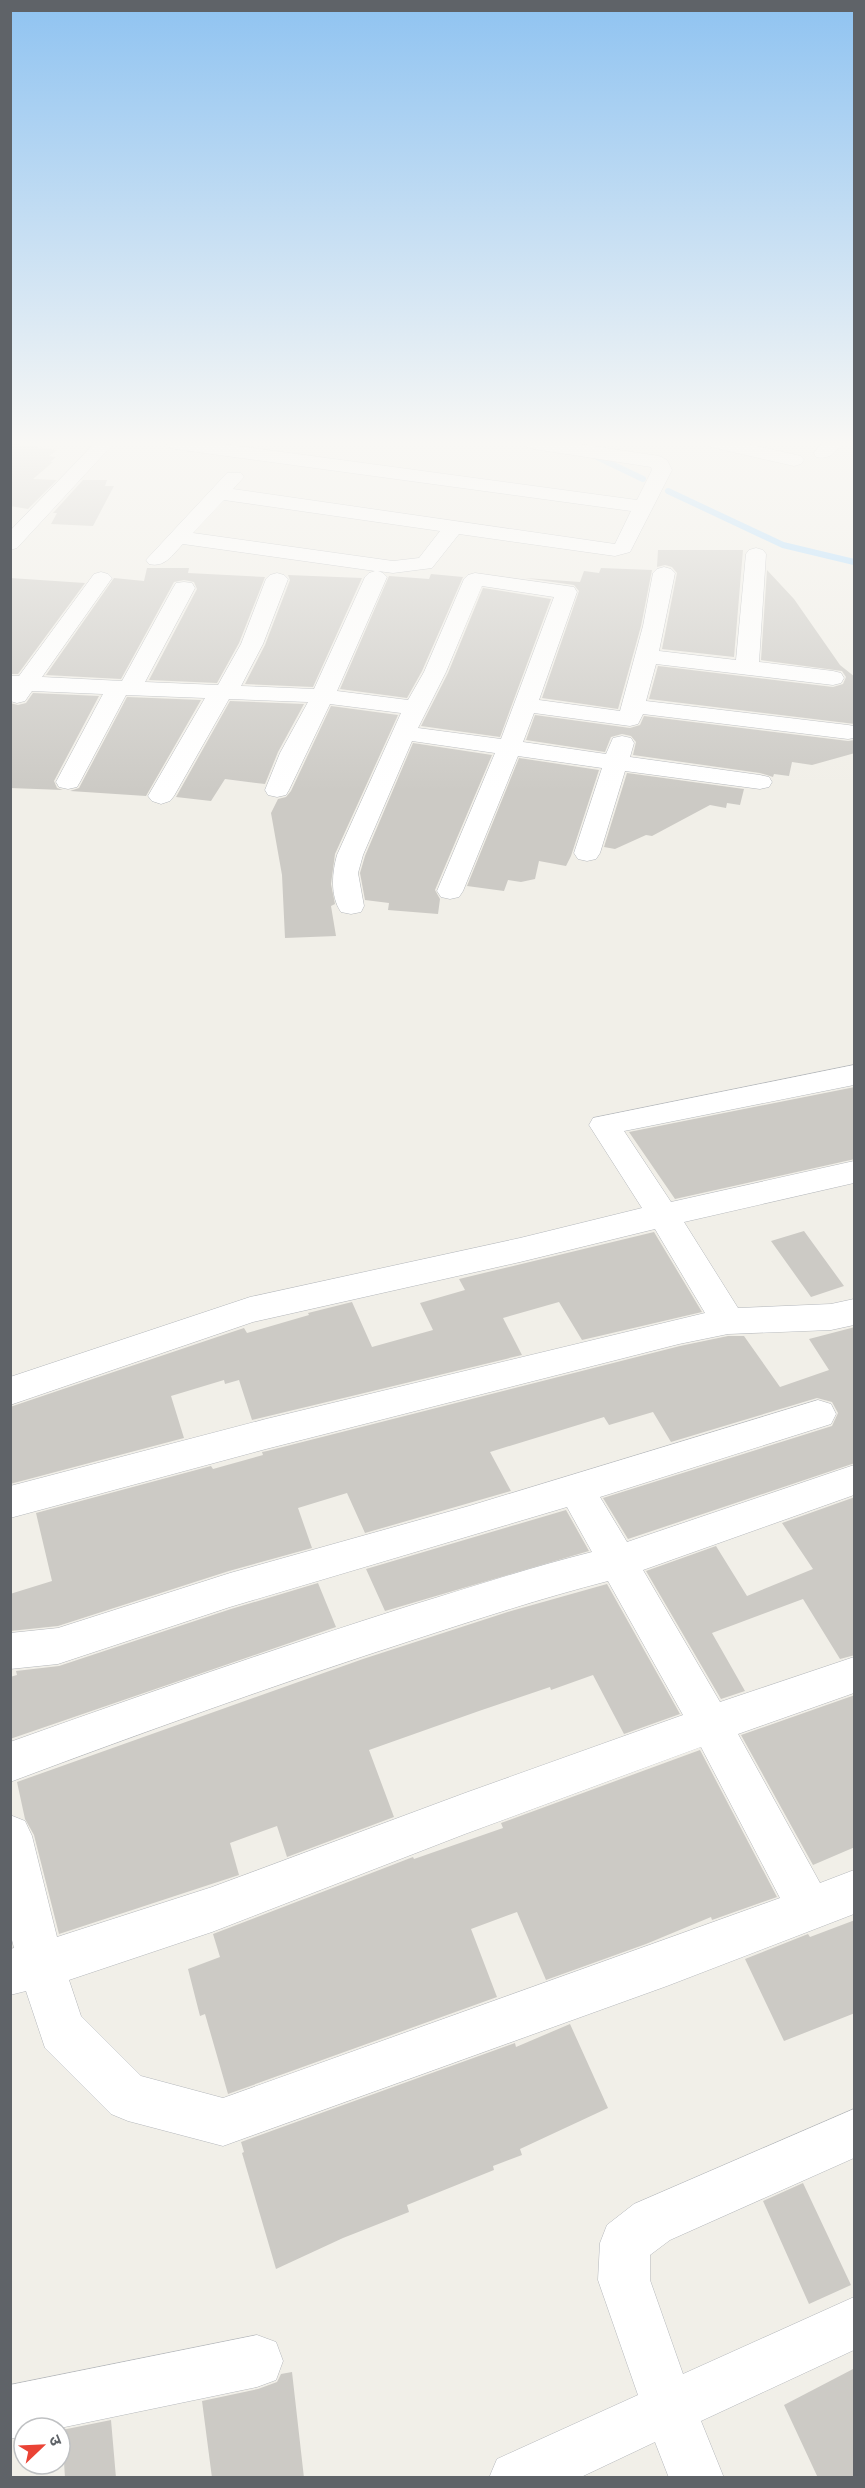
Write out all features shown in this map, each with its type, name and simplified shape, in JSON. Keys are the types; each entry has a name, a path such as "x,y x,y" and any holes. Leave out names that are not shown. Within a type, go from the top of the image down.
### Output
{"street":[{"path":"336,559 393,567 425,564 429,559"},
{"path":"747,667 756,559"},
{"path":"587,853 632,713 664,573"},
{"path":"276,790 290,755 353,632 376,577"},
{"path":"10,705 19,683 101,579"},
{"path":"160,796 216,699 226,692 257,631 277,579"},
{"path":"351,906 345,873 350,855 415,708 435,672 476,579 566,592 509,749 465,846 450,891"},
{"path":"68,782 184,588"},
{"path":"646,656 833,678"},
{"path":"19,683 322,696 415,708"},
{"path":"524,705 848,732"},
{"path":"404,733 760,782"},
{"path":"728,1321 604,1125 855,1075"},
{"path":"10,1391 250,1310 855,1172"},
{"path":"10,1502 266,1434 679,1331 728,1321 831,1317 855,1312"},
{"path":"10,1651 58,1646 242,1586 469,1522 818,1414"},
{"path":"10,1761 168,1704 371,1636 554,1578 618,1562 855,1480"},
{"path":"576,1489 710,1724 810,1909"},
{"path":"26,1968 201,1914 411,1833 710,1724 855,1675"},
{"path":"10,1836 26,1968 62,2031 128,2097 223,2122 656,1967 855,1892"},
{"path":"697,2478 669,2408 624,2280 626,2243 652,2222 855,2133"},
{"path":"516,2478 855,2323"},
{"path":"10,2412 257,2361"}],"building":[{"path":"657,559 742,559 734,657 662,649 677,573 672,567 665,565 657,567"},
{"path":"147,568 189,568 188,573 265,577 239,643 217,683 149,680 197,589 194,582 184,580 174,582 121,679 46,675 114,578 144,581"},
{"path":"601,568 652,570 641,626 618,709 542,698 579,591 574,585 525,578 580,582 584,571 599,573"},
{"path":"767,570 794,599 840,665 855,677 855,724 649,699 658,666 833,687 843,684 846,677 842,671 761,660"},
{"path":"431,574 463,577 422,671 407,698 340,689 389,576 429,579"},
{"path":"288,575 362,578 313,687 245,684 265,645 290,580"},
{"path":"10,578 85,583 18,674 10,674"},
{"path":"483,588 551,599 500,737 421,726 448,673"},
{"path":"33,693 99,696 54,781 57,788 63,790 10,788 10,703 18,705 26,703"},
{"path":"127,697 201,700 146,796 70,791 79,788"},
{"path":"230,701 304,704 278,752 265,784 225,779 211,801 176,797"},
{"path":"331,706 398,715 335,854 331,884 335,904 331,906 336,936 285,938 282,875 271,813 278,799 286,797 291,791"},
{"path":"535,715 630,728 640,725 644,716 855,740 855,753 812,765 792,762 789,776 774,774 773,777 760,773 633,755 636,742 631,736 622,734 611,737 605,752 526,740"},
{"path":"413,743 492,755 435,890 440,899 438,914 388,910 389,903 365,900 360,873"},
{"path":"519,758 599,770 571,856 566,866 539,861 535,879 521,882 508,880 504,891 467,886"},
{"path":"627,773 744,789 740,805 727,803 726,808 710,805 652,836 646,835 615,849 604,847"},
{"path":"855,1087 855,1159 675,1199 629,1132"},
{"path":"804,1231 844,1286 811,1297 771,1241"},
{"path":"654,1232 702,1312 582,1340 559,1302 503,1318 522,1355 252,1420 239,1380 225,1384 224,1380 171,1396 184,1438 10,1484 10,1407 244,1328 247,1333 309,1315 308,1313 352,1302 372,1347 433,1330 420,1303 465,1290 459,1279"},
{"path":"855,1327 855,1463 628,1539 603,1498 832,1426 838,1413 832,1402 817,1398 671,1442 653,1412 609,1425 604,1417 490,1452 511,1491 365,1533 347,1493 298,1508 312,1548 229,1571 58,1626 10,1631 10,1594 52,1581 36,1513 211,1466 213,1469 263,1455 262,1452 680,1346 728,1336 744,1336 780,1387 829,1370 809,1339"},
{"path":"855,1497 855,1655 840,1659 803,1599 712,1633 745,1691 721,1699 646,1571 716,1546 747,1596 813,1569 782,1523"},
{"path":"566,1510 589,1551 385,1611 366,1569"},
{"path":"318,1583 336,1627 10,1739 10,1677 17,1675 16,1671 59,1666"},
{"path":"607,1584 680,1714 624,1734 593,1675 479,1711 369,1750 394,1817 287,1857 277,1826 230,1843 239,1875 59,1934 34,1835 25,1819 17,1782 363,1659 511,1611"},
{"path":"855,1695 855,1847 813,1865 741,1735"},
{"path":"700,1750 777,1897 712,1920 711,1917 646,1944 546,1980 517,1912 471,1929 497,1997 228,2094 205,2014 200,2016 188,1969 220,1957 213,1934 413,1857 414,1859 503,1828 501,1823"},
{"path":"855,1920 855,2013 784,2041 745,1959 808,1934 810,1937"},
{"path":"570,2024 608,2108 520,2149 522,2155 493,2166 494,2170 407,2205 409,2212 343,2238 276,2269 242,2153 244,2152 241,2142 515,2043 516,2047"},
{"path":"803,2183 851,2285 809,2304 763,2201"},
{"path":"855,2368 855,2478 818,2478 784,2405"},
{"path":"292,2372 304,2478 212,2478 202,2401 258,2389 277,2382 281,2374"},
{"path":"111,2420 116,2478 65,2478 65,2476 72,2476 72,2428"}],"waterway":[{"path":"842,559 854,562"}]}
